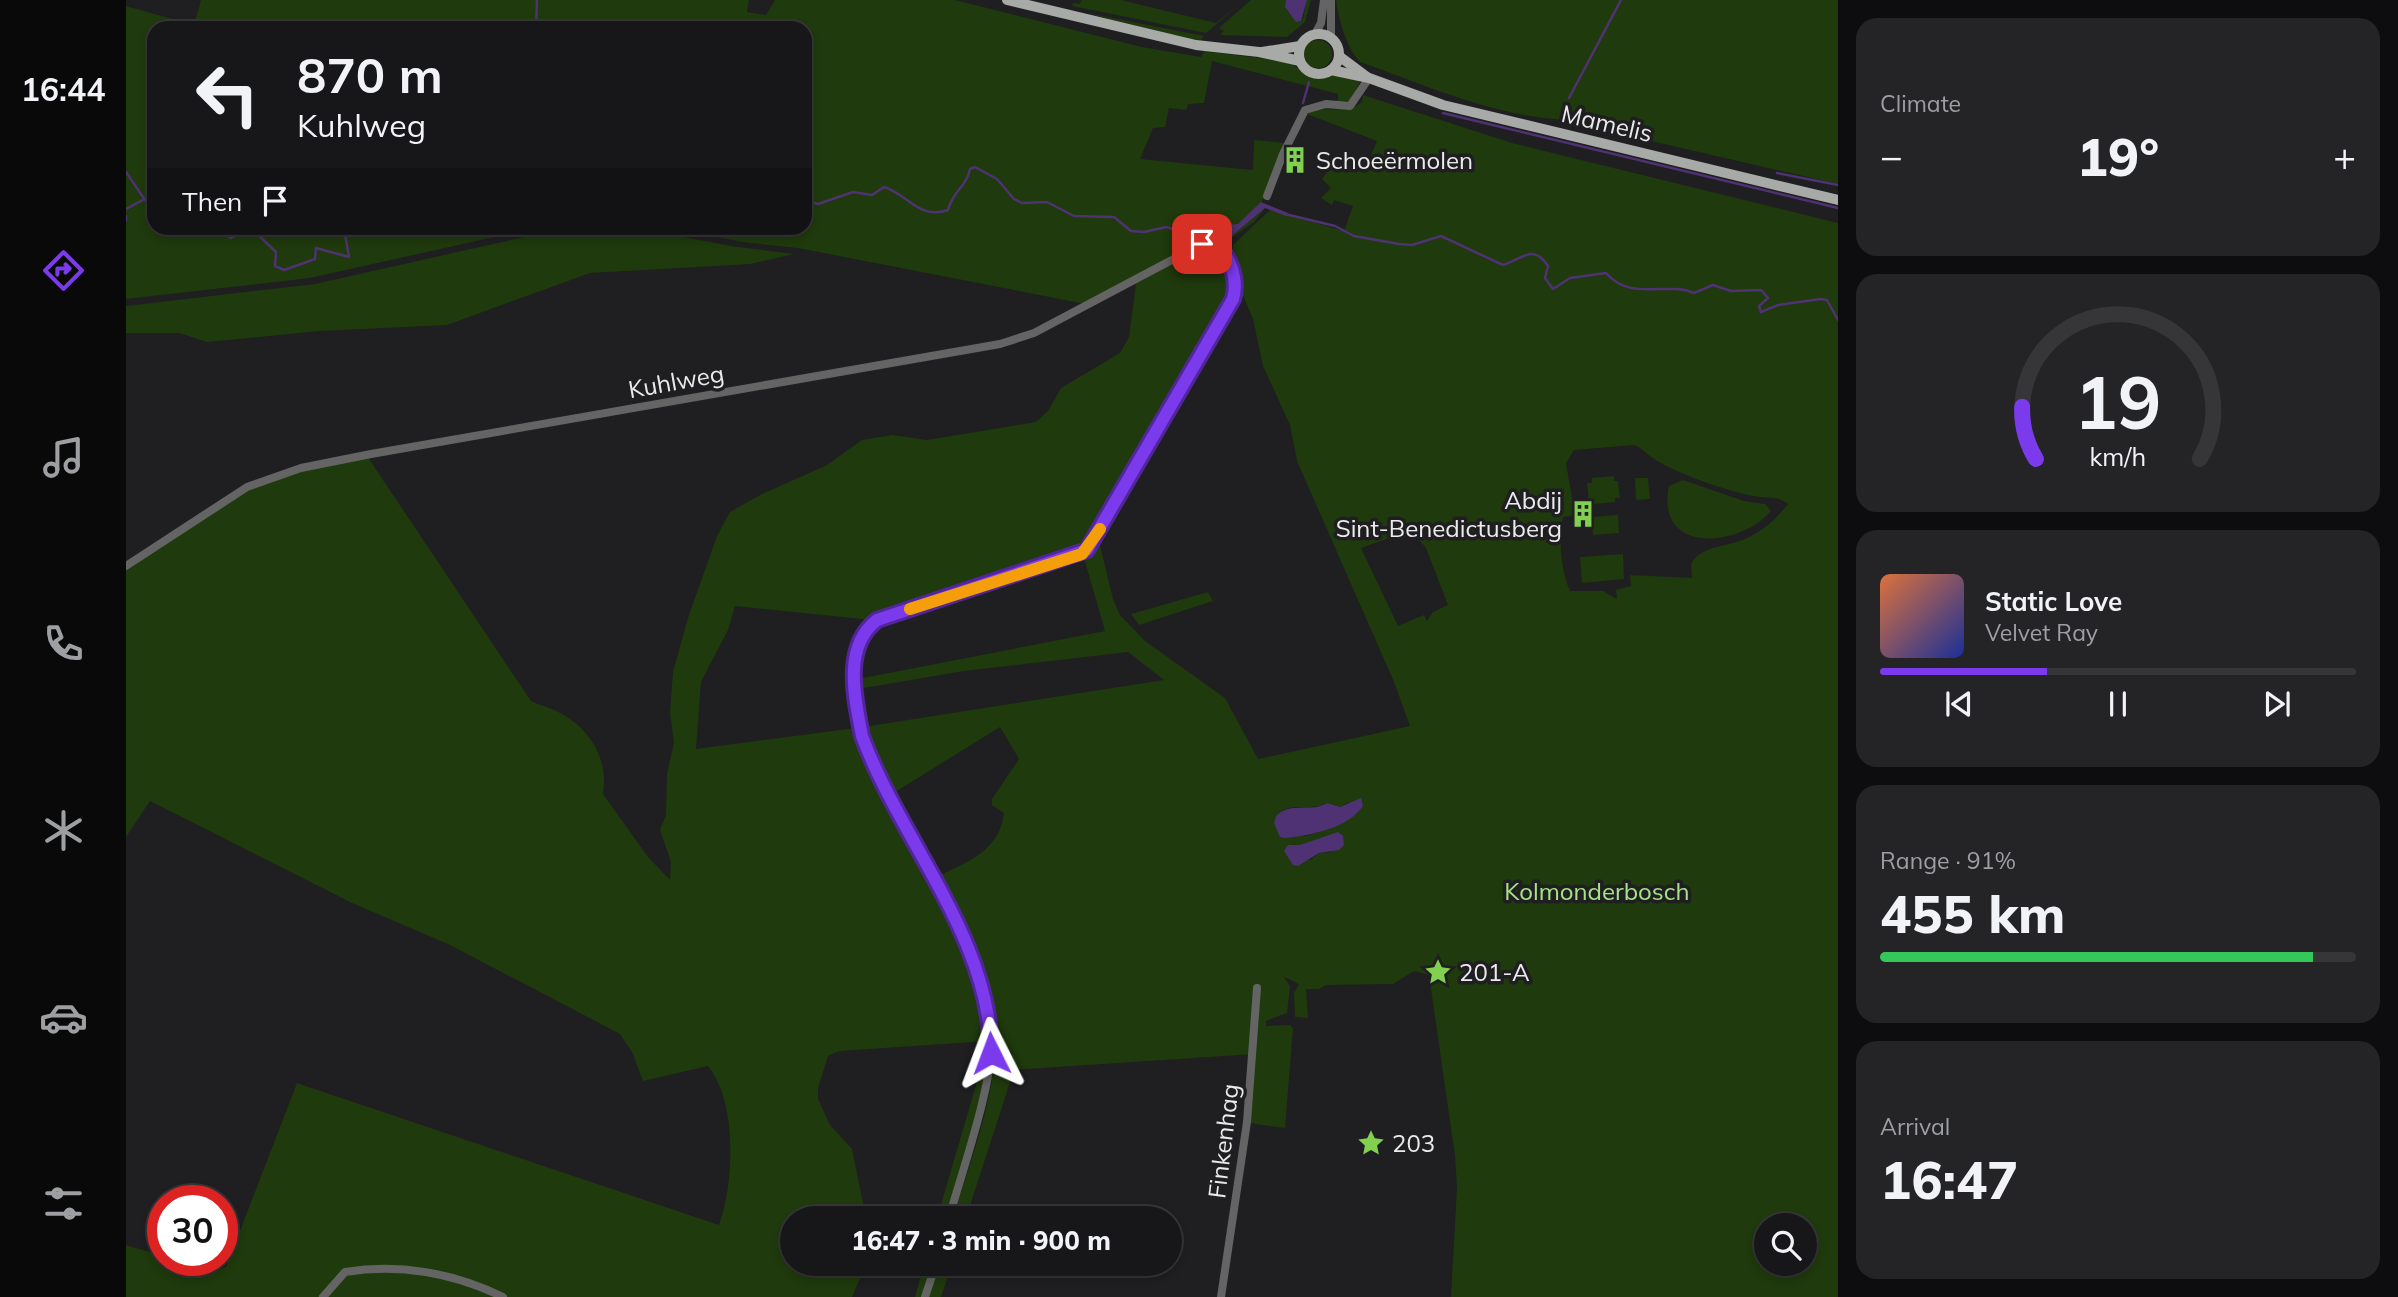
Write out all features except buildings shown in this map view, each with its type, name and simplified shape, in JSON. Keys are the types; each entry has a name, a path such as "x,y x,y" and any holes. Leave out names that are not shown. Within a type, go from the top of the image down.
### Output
{"main road":[{"path":"1007,0 1203,47 1259,52 1300,61 1315,74 1331,70 1339,56 1337,45 1331,38 1315,34 1300,46 1259,52"},
{"path":"1300,46 1300,61"},
{"name":"Mamelis","path":"1339,56 1369,78"},
{"name":"Mamelis","path":"1331,70 1369,78 1443,105 1838,200"}],"street":[{"path":"1315,34 1321,23 1324,0"},
{"path":"1331,0 1331,38"},
{"path":"1267,196 1283,154 1305,110 1326,104 1350,106 1369,78"},
{"name":"Kuhlweg","path":"126,566 179,534 235,494 301,468 1000,344 1034,333 1210,240 1216,242 1228,258 1234,284 1233,299 1087,550 877,620 865,632 856,651 855,692 862,736 972,957 982,985 992,1034 989,1068 952,1206"},
{"name":"Finkenhag","path":"1222,1297 1247,1122 1257,988"},
{"path":"323,1297 345,1272 357,1270 441,1274 467,1280 503,1297"},
{"path":"925,1297 932,1276"}],"green space":[{"path":"201,0 749,0 747,12 766,15 775,0 955,0 1142,47 1201,57 1204,51 1289,62 1309,76 1339,74 1360,81 1352,101 1338,102 1338,94 1212,61 1204,103 1188,104 1186,110 1169,108 1165,127 1153,128 1140,159 1253,170 1254,140 1284,143 1261,204 1266,207 1254,222 1233,237 1204,238 1086,304 798,248 706,235 812,235 812,21 195,21"},
{"path":"1081,0 1121,0 1216,23 1245,0 1206,33 1072,6 1073,3 1080,4"},
{"path":"1251,0 1286,0 1286,9 1298,22 1303,18 1307,0 1311,0 1305,22 1287,37 1220,35 1224,31 1219,28"},
{"path":"1336,0 1838,0 1838,184 1556,119 1481,105 1360,62 1347,41"},
{"path":"126,6 180,21 147,21 147,235 504,235 310,278 126,299"},
{"path":"1082,12 1204,36 1201,40 1191,39"},
{"path":"1318,40 1328,44 1332,54 1328,64 1318,68 1308,64 1304,54 1308,44"},
{"name":"Kolmonderbosch","path":"1363,95 1512,143 1838,223 1838,1297 1451,1297 1457,1187 1455,1156 1429,975 1414,971 1393,984 1326,985 1319,989 1306,989 1308,1018 1295,1017 1294,993 1299,984 1284,977 1290,986 1287,1013 1266,1021 1266,1026 1290,1025 1293,1028 1285,1128 1249,1123 1254,1054 1014,1070 970,1206 957,1206 990,1092 995,1040 993,1015 984,979 938,876 981,853 989,846 1001,826 1004,813 992,805 992,799 1019,759 1000,727 892,794 969,959 986,1014 988,1041 839,1051 828,1056 818,1088 818,1099 830,1125 852,1149 864,1206 780,1206 780,1276 861,1276 852,1297 126,1297 126,1245 147,1251 147,1276 238,1276 238,1236 297,1083 719,1225 728,1187 730,1144 724,1101 718,1082 708,1066 643,1081 632,1052 620,1034 450,945 352,903 150,801 126,837 126,569 232,499 262,483 322,465 367,456 531,701 562,714 589,738 596,748 603,770 603,794 648,857 670,880 671,862 660,830 666,815 667,774 674,743 670,712 673,672 688,618 717,536 730,512 760,495 827,465 862,440 892,435 927,440 1036,422 1048,411 1061,388 1120,353 1129,337 1136,284 1211,244 1225,259 1231,297 1098,537 1113,599 1120,615 1145,641 1225,698 1258,759 1410,726 1394,682 1297,461 1290,425 1263,366 1253,319 1239,286 1233,250 1233,245 1270,210 1344,231 1353,206 1334,200 1332,205 1321,198 1331,188 1322,179 1333,164 1345,170 1347,167 1364,172 1377,141 1307,114 1354,106 1362,102","holes":["1634,445 1665,465 1689,476 1731,491 1776,498 1788,504 1769,524 1752,536 1701,553 1691,564 1692,578 1630,575 1631,586 1616,590 1617,599 1603,591 1570,591 1561,544 1563,517 1575,515 1566,463 1574,450","1404,533 1406,537 1414,534 1426,548 1448,605 1433,612 1427,621 1424,615 1398,626 1361,548","1084,558 1105,631 858,679 858,689 964,671 1128,652 1164,680 863,727 696,749 701,682 728,630 735,606 872,620 951,593 1016,581","1349,802 1329,829 1305,836 1281,811 1327,803 1340,807","1293,844 1333,852 1319,853 1310,860"]},
{"path":"533,235 674,235 794,254 750,264 590,273 447,325 320,331 207,342 179,333 126,333 126,306 315,284"},
{"path":"1614,476 1614,481 1618,481 1620,498 1615,498 1615,502 1594,504 1593,500 1589,500 1587,483 1592,483 1592,478"},
{"path":"1635,478 1648,478 1650,499 1636,500"},
{"path":"1683,480 1744,501 1765,504 1771,511 1757,523 1721,538 1703,538 1687,534 1675,524 1668,508 1669,486"},
{"path":"1618,515 1619,533 1593,535 1592,517"},
{"path":"1623,554 1624,579 1582,583 1580,557"},
{"path":"1208,592 1213,601 1139,625 1131,614"},
{"path":"982,1048 988,1048 982,1093 950,1206 941,1206 979,1075"},
{"path":"921,1276 929,1276 922,1297 915,1297"},
{"path":"935,1276 948,1276 941,1297 929,1297"}],"shaded area":[{"path":"1286,0 1307,0 1301,21 1296,22 1285,7"},
{"path":"1261,202 1288,213 1286,216 1265,208 1229,238 1222,230 1207,236 1175,231 1175,228 1202,233 1211,227 1238,224"},
{"path":"1361,798 1363,806 1356,814 1328,830 1285,838 1280,837 1274,823 1276,816 1288,809 1327,803 1340,807"},
{"path":"1338,832 1343,836 1344,845 1339,850 1319,853 1298,866 1293,865 1284,851 1288,845 1300,845"}],"waterway":[{"path":"536,21 537,0"},
{"path":"1569,98 1621,0"},
{"path":"1303,103 1309,82"},
{"path":"1443,113 1838,208"},
{"path":"812,202 818,204 853,192 872,195 884,187 929,212 948,210 966,181 970,169 975,167 997,179 1014,199 1022,203 1047,202 1074,216 1114,217 1131,231 1144,232 1166,227 1176,230"},
{"path":"126,172 145,200"},
{"path":"1777,173 1838,185"},
{"path":"126,209 147,198"},
{"path":"1285,214 1335,226 1354,236 1399,244 1412,245 1441,236 1503,265 1527,255 1537,255 1548,266 1545,278 1553,289 1570,278 1606,273 1616,282 1637,289 1672,289 1694,293 1713,285 1731,291 1761,290 1768,298 1759,306 1761,312 1778,305 1827,300 1838,320"},
{"path":"226,235 231,238 235,235"},
{"path":"258,235 276,252 275,266 284,270 315,259 316,248 349,257 345,235"}],"slow traffic":[{"path":"910,609 1082,554 1100,529"}],"place":[{"name":"Schoeërmolen","path":"1295,160"},
{"name":"Abdij Sint-Benedictusberg","path":"1583,514"},
{"name":"201-A","path":"1438,972"},
{"name":"203","path":"1371,1143"}],"route":[{"path":"991,1053 989,1013 972,957 931,872 873,763 862,736 856,703 856,651 865,632 877,620 1082,554 1087,550 1235,294 1228,258 1213,240 1202,244"}]}
